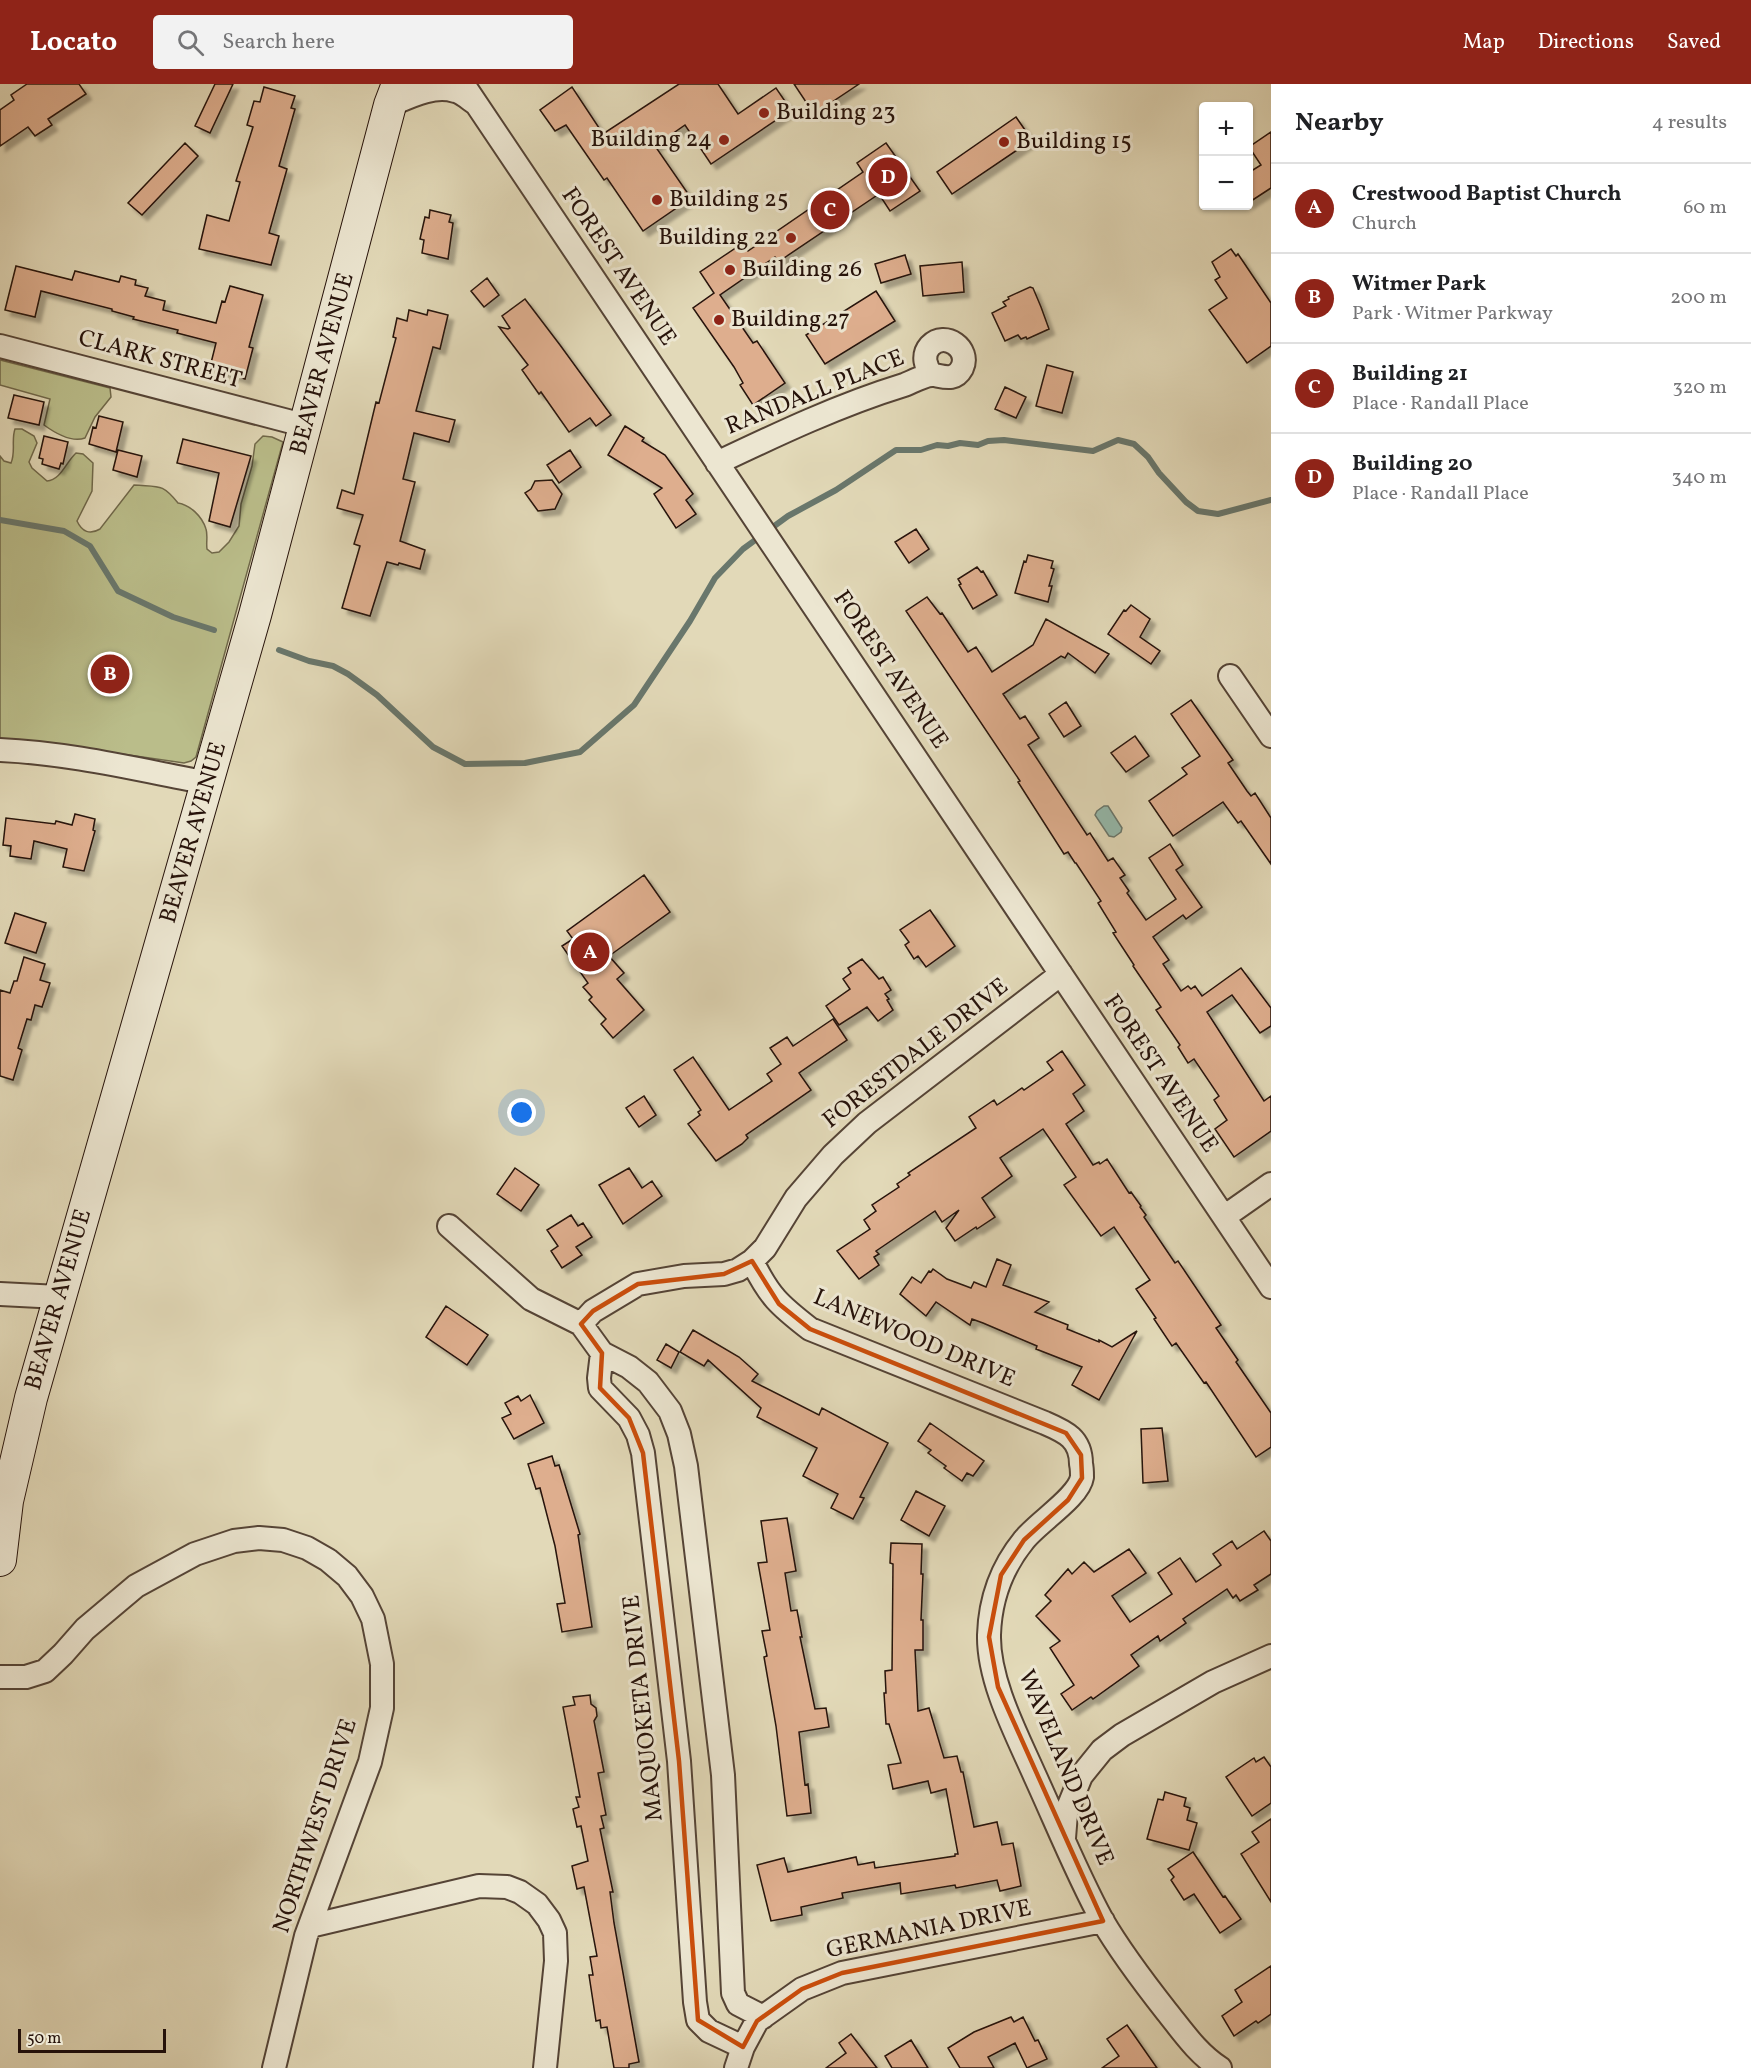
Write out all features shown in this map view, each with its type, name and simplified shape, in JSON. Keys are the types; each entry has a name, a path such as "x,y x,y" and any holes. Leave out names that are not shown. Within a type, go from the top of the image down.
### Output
{"main road":[{"name":"BEAVER AVENUE","path":"0,1560 4,1504 31,1398 208,783 307,426 394,91"}],"street":[{"name":"FOREST AVENUE","path":"463,84 1271,1287"},
{"path":"394,91 416,94 438,90 455,91 476,104"},
{"name":"CLARK STREET","path":"0,346 307,426"},
{"name":"RANDALL PLACE","path":"717,463 860,399 933,375"},
{"path":"1230,676 1271,736"},
{"path":"0,750 29,751 89,760 208,783"},
{"name":"FORESTDALE DRIVE","path":"580,1324 594,1311 639,1284 684,1276 724,1274 738,1270 752,1261 765,1248 796,1198 833,1155 867,1123 1061,974"},
{"path":"1224,1217 1271,1184"},
{"path":"449,1226 531,1299 580,1324 602,1353 629,1367 648,1382 670,1411 679,1434 686,1466 723,1775 733,1993 738,2004 763,2017"},
{"name":"LANEWOOD DRIVE","path":"752,1261 763,1284 779,1304 810,1329 1046,1424"},
{"path":"0,1294 59,1297"},
{"name":"MAQUOKETA DRIVE","path":"602,1353 600,1388 629,1418 638,1435 643,1454 679,1761 698,2020 740,2057"},
{"name":"WAVELAND DRIVE","path":"1046,1424 1066,1433 1076,1443 1081,1455 1082,1478 1076,1491 1068,1500 1052,1512 1024,1540 1001,1575 992,1606 989,1637 993,1669 998,1687 1064,1840 1103,1921 1152,1993 1192,2043 1220,2068"},
{"name":"NORTHWEST DRIVE","path":"0,1677 26,1677 45,1671 85,1629 136,1586 195,1554 234,1541 259,1538 307,1548 328,1560 362,1596 373,1619 382,1664 382,1708 370,1762 310,1926 274,2068"},
{"path":"1064,1840 1066,1813 1081,1776 1102,1750 1122,1735 1213,1682 1271,1656"},
{"path":"310,1926 479,1886 507,1887 520,1892 537,1904 555,1933 556,1961 545,2068"},
{"name":"GERMANIA DRIVE","path":"740,2057 757,2021 802,1989 842,1973 1103,1921"}],"highlighted area":[{"path":"752,1261 779,1304 810,1329 1066,1433 1081,1455 1082,1478 1068,1500 1024,1540 1001,1575 989,1637 998,1687 1103,1921 842,1973 802,1989 757,2021 743,2047 698,2020 679,1761 643,1453 629,1418 600,1388 602,1353 581,1324 593,1311 638,1284 724,1274"}],"green space":[{"path":"0,360 110,388 111,397 95,417 85,438 69,438 44,425 50,399 0,385"},
{"path":"15,429 22,429 34,436 37,443 29,462 32,468 47,481 60,474 76,453 83,454 93,463 92,491 77,521 84,530 93,532 100,529 134,485 155,486 164,489 178,503 187,506 199,516 206,529 207,549 212,553 219,552 229,542 239,526 241,504 252,466 255,444 263,436 283,442 196,757 191,761 184,763 32,741 0,740 0,456 4,461 11,463"}],"water":[{"path":"1104,806 1108,806 1122,828 1121,832 1114,837 1109,836 1095,815"}],"building":[{"path":"27,84 79,84 86,94 48,119 52,125 35,136 28,127 0,146 0,110 14,100 11,95"},
{"path":"215,84 233,84 210,133 195,126"},
{"path":"679,84 718,84 738,114 776,88 791,110 711,164 685,125 655,146 691,198 643,231 607,178 604,180 566,125 555,131 540,110 572,87 603,134"},
{"path":"794,84 859,84 814,114"},
{"path":"264,87 295,96 291,108 295,109 279,166 287,169 269,233 279,236 271,265 199,249 207,215 229,221 240,182 236,181 253,127 247,125 254,101 260,102"},
{"path":"1016,117 1032,140 952,194 937,172"},
{"path":"1271,132 1271,188 1253,200 1253,170 1261,165 1253,153 1253,144"},
{"path":"185,143 198,156 142,215 128,203"},
{"path":"886,143 920,191 890,211 879,194 778,262 775,257 720,295 753,343 757,341 785,383 753,405 740,385 743,383 734,367 693,308 714,293 700,272 743,243 748,251 863,172 857,163"},
{"path":"430,210 451,215 449,222 453,223 448,259 422,253 424,240 420,239 425,217 429,218"},
{"path":"1231,249 1236,256 1238,254 1271,303 1271,346 1247,363 1209,310 1227,298 1215,280 1220,277 1212,262"},
{"path":"905,255 911,274 881,283 875,264"},
{"path":"962,262 964,292 923,296 920,266"},
{"path":"16,266 72,280 75,271 119,282 121,276 136,280 135,285 148,288 145,296 165,301 163,310 216,323 222,301 225,302 230,286 263,295 249,347 253,348 245,379 210,367 216,343 177,333 178,330 133,319 134,317 112,311 112,309 41,291 35,317 5,310"},
{"path":"487,278 499,295 484,307 471,291"},
{"path":"1030,287 1033,288 1049,329 1027,339 1026,337 1021,339 1018,335 1005,341 992,313 1006,306 1003,302 1009,299 1008,297"},
{"path":"876,291 895,321 825,364 806,335"},
{"path":"525,299 611,415 596,426 590,418 569,432 541,392 539,394 522,370 528,365 499,327 510,328 502,316"},
{"path":"409,310 427,315 428,310 448,315 440,349 433,347 416,411 455,420 449,442 414,433 403,479 415,482 400,541 425,550 420,569 387,562 370,616 342,608 360,546 354,544 363,515 337,508 342,490 354,494 376,402 379,403 396,338 393,337 397,318 407,321"},
{"path":"1047,365 1073,372 1062,413 1036,406"},
{"path":"1005,387 1026,397 1016,418 995,409"},
{"path":"14,395 44,402 39,425 8,418"},
{"path":"99,416 123,422 116,452 89,444 93,427 96,428"},
{"path":"625,426 644,438 642,441 665,455 693,494 686,500 696,514 676,528 654,494 662,488 608,455"},
{"path":"44,436 68,442 63,464 61,463 59,469 42,464 43,459 39,458"},
{"path":"183,439 251,456 230,527 209,521 219,473 177,463"},
{"path":"118,450 142,456 137,477 113,470"},
{"path":"570,450 581,467 559,483 547,465"},
{"path":"552,480 562,494 555,509 538,511 525,493 531,489 535,481"},
{"path":"916,529 929,549 909,563 895,542"},
{"path":"1028,555 1053,561 1051,568 1054,569 1049,586 1052,586 1048,602 1015,593 1024,561 1026,562"},
{"path":"977,567 981,572 983,571 997,595 973,609 958,579"},
{"path":"927,597 940,614 942,613 968,652 976,647 992,672 1033,645 1046,619 1109,654 1095,673 1068,653 1065,658 1061,656 1003,694 1020,719 1025,716 1039,738 1028,745 1087,835 1090,833 1108,861 1113,858 1125,875 1120,878 1129,891 1127,893 1146,920 1176,899 1149,858 1170,844 1183,865 1176,870 1202,907 1186,919 1183,915 1153,937 1169,960 1163,964 1181,991 1188,986 1191,989 1195,986 1202,996 1241,968 1271,1008 1271,1026 1260,1033 1232,995 1207,1012 1264,1101 1271,1096 1271,1131 1234,1157 1215,1129 1227,1120 1214,1100 1219,1096 1194,1059 1188,1063 1178,1047 1180,1045 1156,1010 1161,1007 1113,933 1116,932 1098,903 1101,901 1068,852 1064,854 1018,782 1020,781 906,611"},
{"path":"1131,605 1150,619 1140,637 1160,651 1151,664 1108,634 1124,610 1126,611"},
{"path":"1191,700 1233,760 1228,763 1251,796 1255,793 1271,818 1271,864 1241,821 1238,823 1223,802 1173,836 1149,801 1187,774 1182,768 1200,756 1171,714"},
{"path":"1066,702 1081,726 1064,737 1049,714"},
{"path":"1135,736 1149,756 1126,772 1111,753"},
{"path":"75,814 95,819 93,830 95,831 84,871 63,867 67,849 34,841 31,859 10,856 11,846 3,845 6,818 55,824 56,821 72,825"},
{"path":"644,875 670,912 609,956 624,973 617,979 644,1010 613,1038 601,1024 606,1019 589,1000 592,997 583,987 588,983 562,946 573,939 567,931"},
{"path":"930,910 955,946 926,967 918,956 914,959 905,945 909,942 900,930"},
{"path":"15,913 46,923 36,953 5,943"},
{"path":"24,957 45,964 40,980 50,983 42,1007 35,1005 31,1020 27,1019 18,1048 22,1050 13,1080 0,1076 0,990 10,993 14,981 17,981"},
{"path":"862,959 879,979 883,977 891,990 885,994 893,1010 878,1021 867,1007 839,1025 826,1006 850,989 843,979 851,973 848,968"},
{"path":"833,1019 847,1040 799,1073 811,1090 746,1135 748,1138 742,1144 716,1161 688,1124 700,1115 698,1112 701,1110 674,1070 693,1057 729,1110 772,1081 767,1074 781,1064 770,1048 787,1037 793,1046"},
{"path":"1062,1051 1085,1085 1073,1094 1084,1111 1066,1124 1093,1165 1099,1162 1100,1164 1107,1159 1129,1193 1131,1192 1141,1206 1146,1215 1144,1217 1175,1263 1178,1261 1221,1325 1216,1328 1271,1413 1271,1447 1256,1457 1206,1382 1204,1383 1176,1343 1172,1346 1154,1319 1156,1318 1136,1289 1150,1280 1114,1227 1101,1236 1064,1185 1076,1177 1043,1129 1000,1158 1012,1176 982,1198 995,1217 977,1229 976,1227 955,1241 946,1228 959,1210 942,1222 935,1211 876,1251 879,1254 874,1257 879,1265 859,1279 837,1251 870,1229 864,1220 876,1211 872,1205 899,1187 897,1184 910,1175 908,1173 976,1128 969,1117 994,1100 997,1105 1022,1088 1024,1090 1053,1070 1047,1062"},
{"path":"644,1096 656,1115 639,1127 626,1108"},
{"path":"515,1168 539,1185 521,1211 497,1194"},
{"path":"629,1168 642,1188 652,1181 662,1196 623,1224 599,1185"},
{"path":"571,1215 578,1226 583,1223 592,1237 576,1247 582,1255 562,1268 551,1251 558,1246 547,1230"},
{"path":"997,1259 1011,1265 1003,1285 1049,1302 1035,1312 1068,1325 1067,1329 1112,1347 1137,1331 1099,1400 1072,1385 1082,1367 1036,1349 1037,1346 983,1323 972,1319 970,1325 936,1302 926,1316 900,1294 912,1277 921,1283 933,1269 947,1279 971,1288 974,1282 986,1287"},
{"path":"446,1306 488,1335 467,1365 426,1337"},
{"path":"693,1330 739,1357 758,1374 752,1381 819,1415 822,1408 888,1443 860,1497 864,1498 853,1519 831,1508 838,1494 803,1476 817,1448 757,1417 761,1408 708,1360 704,1366 680,1352"},
{"path":"666,1344 679,1352 671,1368 657,1360"},
{"path":"530,1395 544,1423 514,1439 502,1418 511,1414 505,1403 518,1396 521,1401"},
{"path":"930,1423 984,1461 973,1476 967,1473 962,1481 944,1468 946,1466 928,1453 931,1450 918,1441"},
{"path":"1162,1428 1168,1481 1143,1483 1141,1429"},
{"path":"552,1456 555,1466 559,1465 580,1534 578,1535 592,1627 562,1632 557,1604 565,1603 555,1546 540,1488 536,1489 528,1464"},
{"path":"916,1491 945,1506 929,1536 901,1520"},
{"path":"787,1518 796,1571 785,1573 791,1611 797,1610 802,1637 800,1637 815,1709 826,1708 829,1727 799,1732 805,1785 808,1784 811,1813 787,1816 776,1726 764,1657 767,1656 762,1631 770,1630 758,1563 767,1562 761,1521"},
{"path":"1264,1531 1271,1541 1271,1574 1254,1585 1258,1590 1240,1601 1236,1595 1233,1598 1227,1589 1183,1619 1186,1623 1160,1641 1158,1636 1131,1655 1139,1666 1093,1699 1091,1697 1072,1710 1061,1694 1074,1685 1050,1648 1060,1641 1036,1616 1051,1601 1045,1595 1068,1569 1072,1574 1084,1562 1094,1572 1129,1549 1146,1573 1112,1596 1130,1622 1172,1594 1158,1573 1180,1558 1196,1582 1221,1565 1213,1554 1232,1541 1237,1549"},
{"path":"891,1543 922,1544 923,1650 915,1650 918,1711 929,1708 944,1758 957,1756 961,1772 963,1772 974,1827 997,1822 1002,1845 1013,1843 1021,1886 1000,1891 997,1880 956,1888 955,1885 901,1894 900,1883 842,1893 843,1898 801,1907 802,1915 771,1921 757,1865 784,1858 788,1872 856,1857 858,1865 874,1862 875,1868 958,1854 946,1789 931,1793 928,1781 893,1789 888,1765 901,1763 889,1724 886,1724 884,1693 886,1693 885,1671 892,1670 893,1564 890,1563"},
{"path":"590,1695 591,1704 596,1708 597,1716 594,1721 604,1772 598,1773 606,1815 601,1816 604,1828 600,1829 613,1892 610,1892 614,1923 639,2062 629,2064 629,2068 614,2068 607,2027 601,2028 600,2020 596,2021 589,1975 593,1975 590,1957 597,1956 584,1887 577,1889 572,1866 588,1861 581,1826 577,1827 573,1809 579,1807 576,1797 580,1797 563,1707 575,1705 573,1697"},
{"path":"1264,1757 1271,1767 1271,1803 1252,1816 1226,1777 1254,1758 1256,1762"},
{"path":"1165,1792 1186,1798 1184,1806 1190,1808 1187,1820 1197,1823 1189,1850 1147,1839 1158,1799 1163,1800"},
{"path":"1271,1819 1271,1902 1241,1854 1259,1842 1252,1832"},
{"path":"1193,1852 1223,1897 1225,1896 1241,1919 1220,1933 1194,1894 1184,1900 1171,1880 1174,1877 1168,1869"},
{"path":"1271,1966 1271,2014 1234,2036 1222,2016 1242,2002 1235,1990"},
{"path":"1011,2017 1014,2022 1023,2017 1047,2059 1027,2068 1015,2043 988,2057 994,2068 960,2068 948,2048 974,2032"},
{"path":"1127,2025 1157,2068 1102,2068 1119,2056 1107,2039"},
{"path":"851,2034 877,2068 826,2068 846,2053 839,2043"},
{"path":"911,2040 928,2068 892,2068 885,2056"}],"waterway":[{"path":"279,650 309,661 333,666 348,674 377,695 433,747 465,764 525,763 580,752 634,705 690,621 715,578 743,549 788,516 836,490 896,450 921,450 937,445 948,446 960,443 978,445 988,441 1004,440 1093,451 1118,440 1134,444 1186,502 1198,511 1218,514 1271,500"},
{"path":"0,520 64,531 90,546 118,591 173,617 214,630"}],"place":[{"name":"Building 23","path":"764,113"},
{"name":"Building 24","path":"724,140"},
{"name":"Building 15","path":"1004,142"},
{"name":"Building 20","path":"888,177"},
{"name":"Building 25","path":"657,200"},
{"name":"Building 21","path":"830,210"},
{"name":"Building 22","path":"791,238"},
{"name":"Building 26","path":"730,270"},
{"name":"Building 27","path":"719,320"},
{"name":"Witmer Park","path":"110,674"},
{"name":"Crestwood Baptist Church","path":"590,952"}]}
